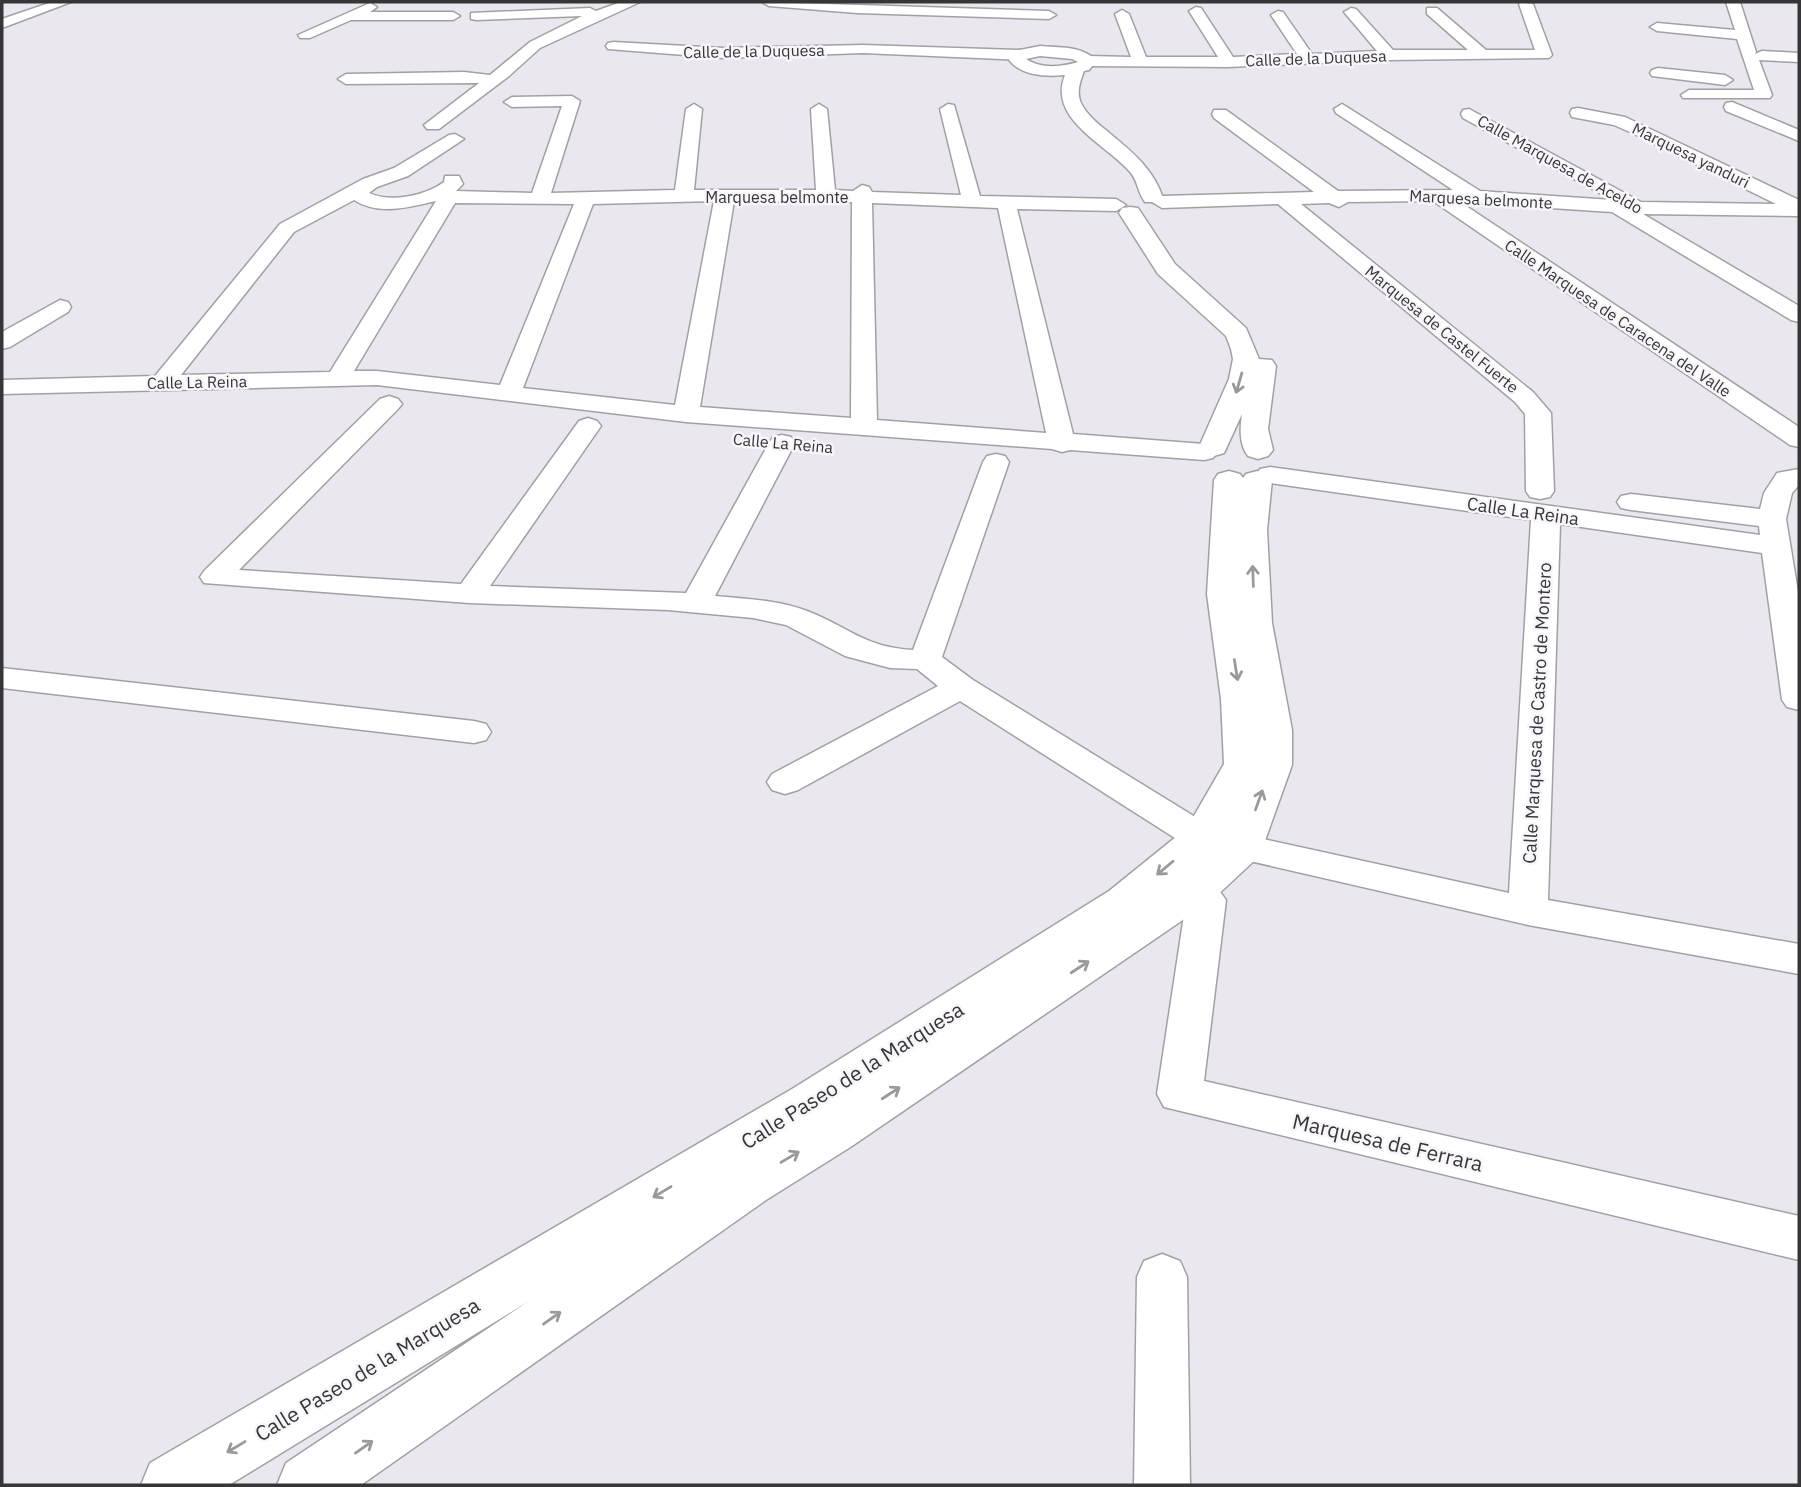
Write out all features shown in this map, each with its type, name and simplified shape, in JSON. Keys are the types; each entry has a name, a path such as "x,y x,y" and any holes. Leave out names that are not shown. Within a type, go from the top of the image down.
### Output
{"street":[{"path":"17,2 60,3"},
{"path":"305,35 383,2"},
{"path":"434,30 497,2"},
{"path":"433,125 535,45 588,19 632,2"},
{"path":"769,2 856,9 1052,34 1082,64"},
{"path":"2,24 60,3"},
{"name":"Calle de la Duquesa","path":"1082,64 1140,60 1228,62 1389,55 1544,55 1526,4"},
{"path":"1689,95 1762,96 1754,55 1731,10"},
{"path":"1196,11 1228,62"},
{"path":"1432,11 1481,54"},
{"path":"1351,12 1389,55"},
{"path":"571,13 573,17 588,19"},
{"path":"349,16 604,13"},
{"path":"1122,14 1140,60"},
{"path":"1278,15 1308,59"},
{"path":"1657,27 1744,35"},
{"path":"1021,55 1017,60 1022,65 1052,34"},
{"name":"Calle Paseo de la Marquesa","path":"172,1485 734,1170 1197,889 1222,843 1272,765 1273,730 1255,623 1251,530 1239,465 1233,403 1246,359 1237,333 1166,269 1128,172 1061,112 1054,92 1052,34"},
{"name":"Calle de la Duquesa","path":"613,46 723,53 863,49 1021,55"},
{"path":"1754,55 1799,57"},
{"name":"Calle Paseo de la Marquesa","path":"1082,64 1069,90 1075,110 1141,172 1151,189 1140,205"},
{"path":"1658,73 1761,83"},
{"path":"346,79 498,76"},
{"path":"512,102 572,101 540,197"},
{"path":"1732,107 1799,135"},
{"path":"684,195 694,109"},
{"path":"819,109 826,193"},
{"path":"948,109 972,197"},
{"path":"1342,109 1479,199"},
{"name":"Marquesa yanduri","path":"1578,113 1619,121 1638,129 1789,211 1799,225"},
{"path":"1220,114 1338,200"},
{"name":"Calle Marquesa de Aceldo","path":"1469,114 1633,210 1799,315"},
{"path":"163,382 287,228 356,193 370,183 401,172 455,139"},
{"path":"338,378 445,194 454,184 446,176 401,172"},
{"name":"Marquesa belmonte","path":"540,197 585,201 757,189 1140,205"},
{"name":"Marquesa belmonte","path":"356,193 359,197 370,200 391,201 419,200 445,194 540,197 826,193"},
{"path":"862,194 864,429"},
{"path":"686,414 725,196"},
{"name":"Marquesa belmonte","path":"972,197 1006,202 1140,205 1440,198 1633,210 1789,211"},
{"name":"Calle Marquesa de Caracena del Valle","path":"1440,198 1799,439"},
{"path":"508,395 585,201"},
{"path":"1006,202 1062,444"},
{"name":"Marquesa de Castel Fuerte","path":"1286,202 1524,397 1538,413 1543,503"},
{"name":"Calle Paseo de la Marquesa","path":"1140,205 1158,240 1182,267 1255,332 1261,346 1263,361 1260,400 1254,429 1239,465"},
{"path":"2,342 61,307"},
{"name":"Calle La Reina","path":"2,387 338,378 391,392 588,426 996,462 1239,465"},
{"path":"391,392 215,577 468,594 668,601 753,609 795,617 856,649 890,658 925,660 961,687 1222,843 1528,911 1799,959"},
{"name":"Calle La Reina","path":"391,392 508,395 686,414 1062,444 1774,533"},
{"path":"468,594 588,426"},
{"path":"695,605 782,443"},
{"path":"925,660 996,462"},
{"path":"1799,477 1787,479 1778,493 1774,533 1799,700"},
{"name":"Calle Marquesa de Castro de Montero","path":"1528,911 1543,503"},
{"path":"2,678 474,732"},
{"path":"785,782 961,687"},
{"name":"Calle Paseo de la Marquesa","path":"822,1116 1124,902 1222,843"},
{"name":"Marquesa de Ferrara","path":"1197,889 1206,900 1180,1094 1799,1238"},
{"name":"Calle Paseo de la Marquesa","path":"308,1485 734,1170"},
{"path":"1162,1277 1162,1485"}]}
